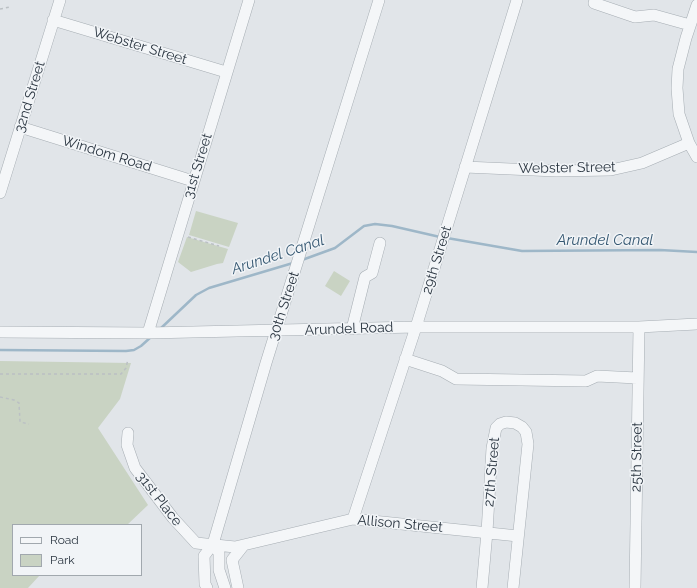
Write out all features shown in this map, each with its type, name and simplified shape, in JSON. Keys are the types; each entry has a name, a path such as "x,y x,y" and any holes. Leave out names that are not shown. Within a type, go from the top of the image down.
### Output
{"street":[{"name":"32nd Street","path":"0,193 60,0"},
{"name":"31st Street","path":"148,333 249,0"},
{"name":"30th Street","path":"205,587 204,556 213,544 276,331 379,0"},
{"name":"29th Street","path":"353,519 416,327 517,0"},
{"path":"594,3 635,17 654,14 690,26"},
{"path":"697,5 678,69 676,88 679,114 688,143 697,157"},
{"name":"Webster Street","path":"54,20 226,72"},
{"name":"Windom Road","path":"20,127 193,181"},
{"name":"Webster Street","path":"465,167 556,171 611,170 642,163 688,143"},
{"path":"352,329 365,277 372,273 380,243"},
{"name":"Arundel Road","path":"0,332 176,333 416,327 639,327 697,324"},
{"name":"25th Street","path":"635,588 637,378 639,327"},
{"path":"405,359 442,371 456,379 586,381 597,376 637,378"},
{"name":"27th Street","path":"482,588 493,437 496,428 500,424 506,422 515,423 522,427 526,432 528,444 513,588"},
{"name":"31st Place","path":"128,433 127,445 135,468 173,518 196,543 213,544"},
{"name":"Allison Street","path":"213,544 235,548 353,519 518,536"},
{"path":"205,587 223,583 219,570 219,553 213,544"},
{"path":"238,588 232,560 243,546"}],"path":[{"path":"0,9 10,7"},
{"path":"182,235 219,246"},
{"path":"0,374 121,374 126,368 128,359"},
{"path":"0,397 14,400 19,403 20,422 29,424"}],"green space":[{"path":"196,211 238,223 229,247 189,235"},
{"path":"187,237 228,249 223,263 191,272 178,262"},
{"path":"334,271 350,281 341,296 325,286"},
{"path":"0,361 131,363 120,399 98,428 148,505 128,524 12,524 12,576 39,576 28,588 0,588"}],"waterway":[{"name":"Arundel Canal","path":"302,260 335,248 364,226 375,224 392,226 440,237"},
{"name":"Arundel Canal","path":"447,238 522,251 660,250 697,252"},
{"name":"Arundel Canal","path":"159,330 196,295 209,288 293,263"},
{"name":"Arundel Canal","path":"0,350 126,351 134,350 151,337"}]}
